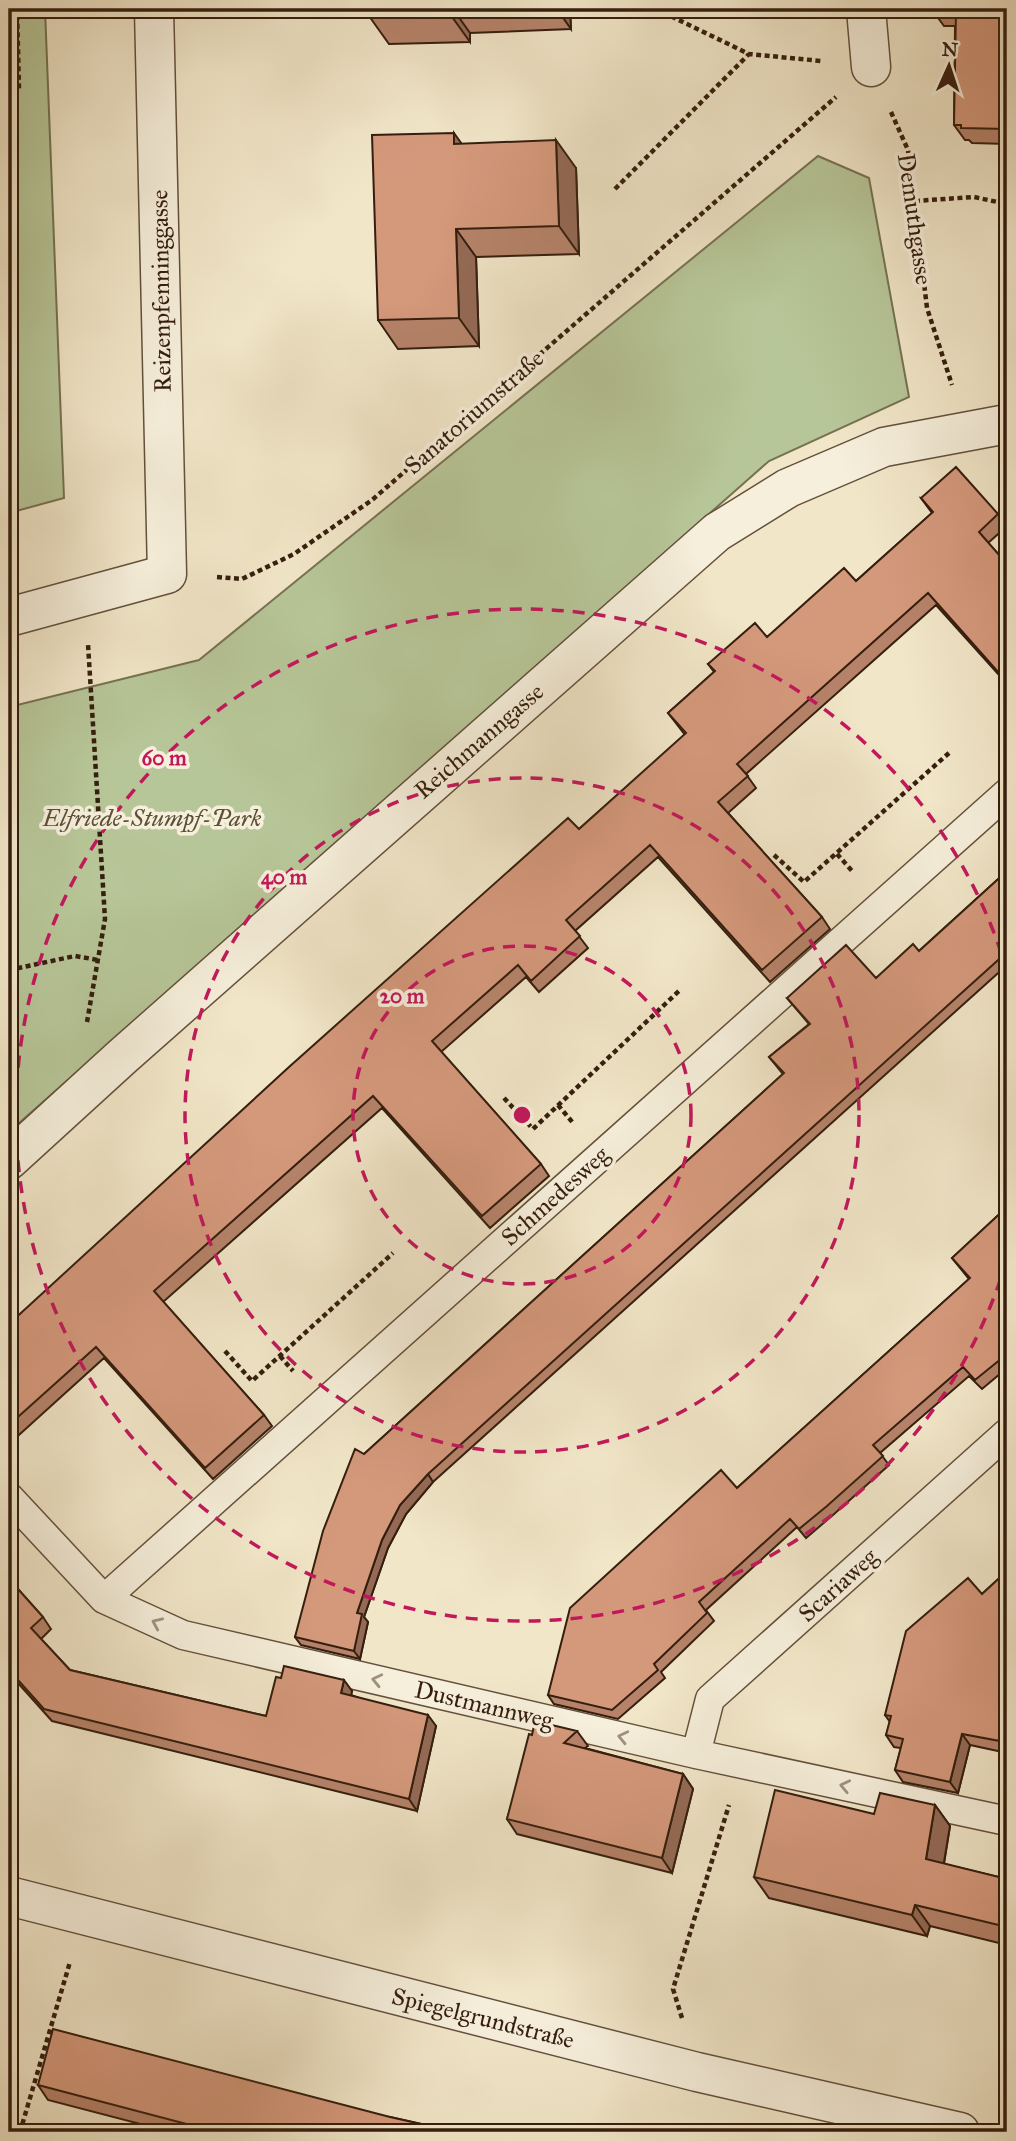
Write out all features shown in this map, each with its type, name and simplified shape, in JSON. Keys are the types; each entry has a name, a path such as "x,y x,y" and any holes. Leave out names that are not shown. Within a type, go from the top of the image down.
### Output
{"street":[{"name":"Reizenpfenninggasse","path":"155,9 167,574"},
{"path":"866,9 871,67"},
{"name":"Reichmanngasse","path":"9,1160 717,532 788,488 884,447 967,429 1007,424"},
{"path":"9,617 167,574"},
{"name":"Spiegelgrundstraße","path":"9,1896 697,2072 960,2132"}],"lane":[{"name":"Schmedesweg","path":"104,1599 1007,793"},
{"name":"Scariaweg","path":"696,1754 710,1699 1007,1433"},
{"name":"Dustmannweg","path":"9,1497 104,1599 183,1635 696,1754 1007,1821"}],"path":[{"path":"9,102 19,89 17,9"},
{"path":"656,9 749,54 871,67"},
{"path":"615,189 749,54"},
{"name":"Sanatoriumstraße","path":"167,574 242,579 294,554 372,500 871,67"},
{"name":"Demuthgasse","path":"871,67 908,150 927,308 967,429"},
{"path":"915,201 974,197 1007,204"},
{"path":"83,1092 83,1043 105,919 85,597"},
{"path":"774,855 804,882 949,753"},
{"path":"9,970 75,956 98,960"},
{"path":"504,1098 533,1129 680,990"},
{"path":"225,1351 252,1381 393,1253"},
{"path":"696,1754 731,1796 673,1989 697,2072"},
{"path":"20,2132 84,1917"}],"green space":[{"path":"9,9 45,9 64,498 9,513"},
{"name":"Elfriede-Stumpf-Park","path":"818,156 869,178 909,397 769,461 9,1132 9,707 199,660"}],"building":[{"path":"369,9 450,9 450,14 369,16"},
{"path":"933,9 1007,9 1007,129 961,128 961,125 954,125 956,11"},
{"path":"454,133 454,144 556,140 559,226 456,229 459,318 378,320 372,135"},
{"path":"956,467 998,514 979,532 1007,564 1007,682 928,593 737,764 748,776 718,802 822,917 762,970 650,845 566,920 580,936 531,981 518,965 432,1041 541,1164 482,1216 373,1096 154,1291 264,1415 205,1468 96,1347 9,1425 9,1324 289,1067 568,818 579,829 686,733 668,713 715,671 708,664 755,623 767,637 844,568 856,581 933,512 921,498"},
{"path":"1007,871 1007,952 428,1474 400,1505 382,1540 357,1613 362,1614 354,1651 295,1637 323,1531 355,1449 364,1454 784,1073 769,1057 810,1024 787,998 846,945 876,978 913,944 919,951"},
{"path":"1007,1207 1007,1354 975,1380 963,1367 873,1445 883,1456 827,1506 799,1529 790,1519 699,1602 707,1613 654,1664 658,1670 612,1710 548,1695 570,1608 721,1470 737,1488 970,1278 952,1258"},
{"path":"1007,1571 1007,1714 1000,1741 962,1734 950,1782 895,1770 903,1739 886,1735 891,1716 885,1715 906,1631 968,1578 982,1594"},
{"path":"9,1579 43,1617 31,1628 70,1670 266,1716 276,1677 281,1678 284,1666 344,1680 341,1693 428,1715 409,1799 44,1709 9,1670"},
{"path":"535,1721 577,1731 564,1743 683,1774 662,1858 507,1819 529,1734 532,1735"},
{"path":"775,1790 874,1814 880,1793 935,1805 926,1859 1007,1879 1007,1927 915,1905 912,1915 754,1877"},
{"path":"53,2029 457,2132 217,2132 38,2085"}]}
